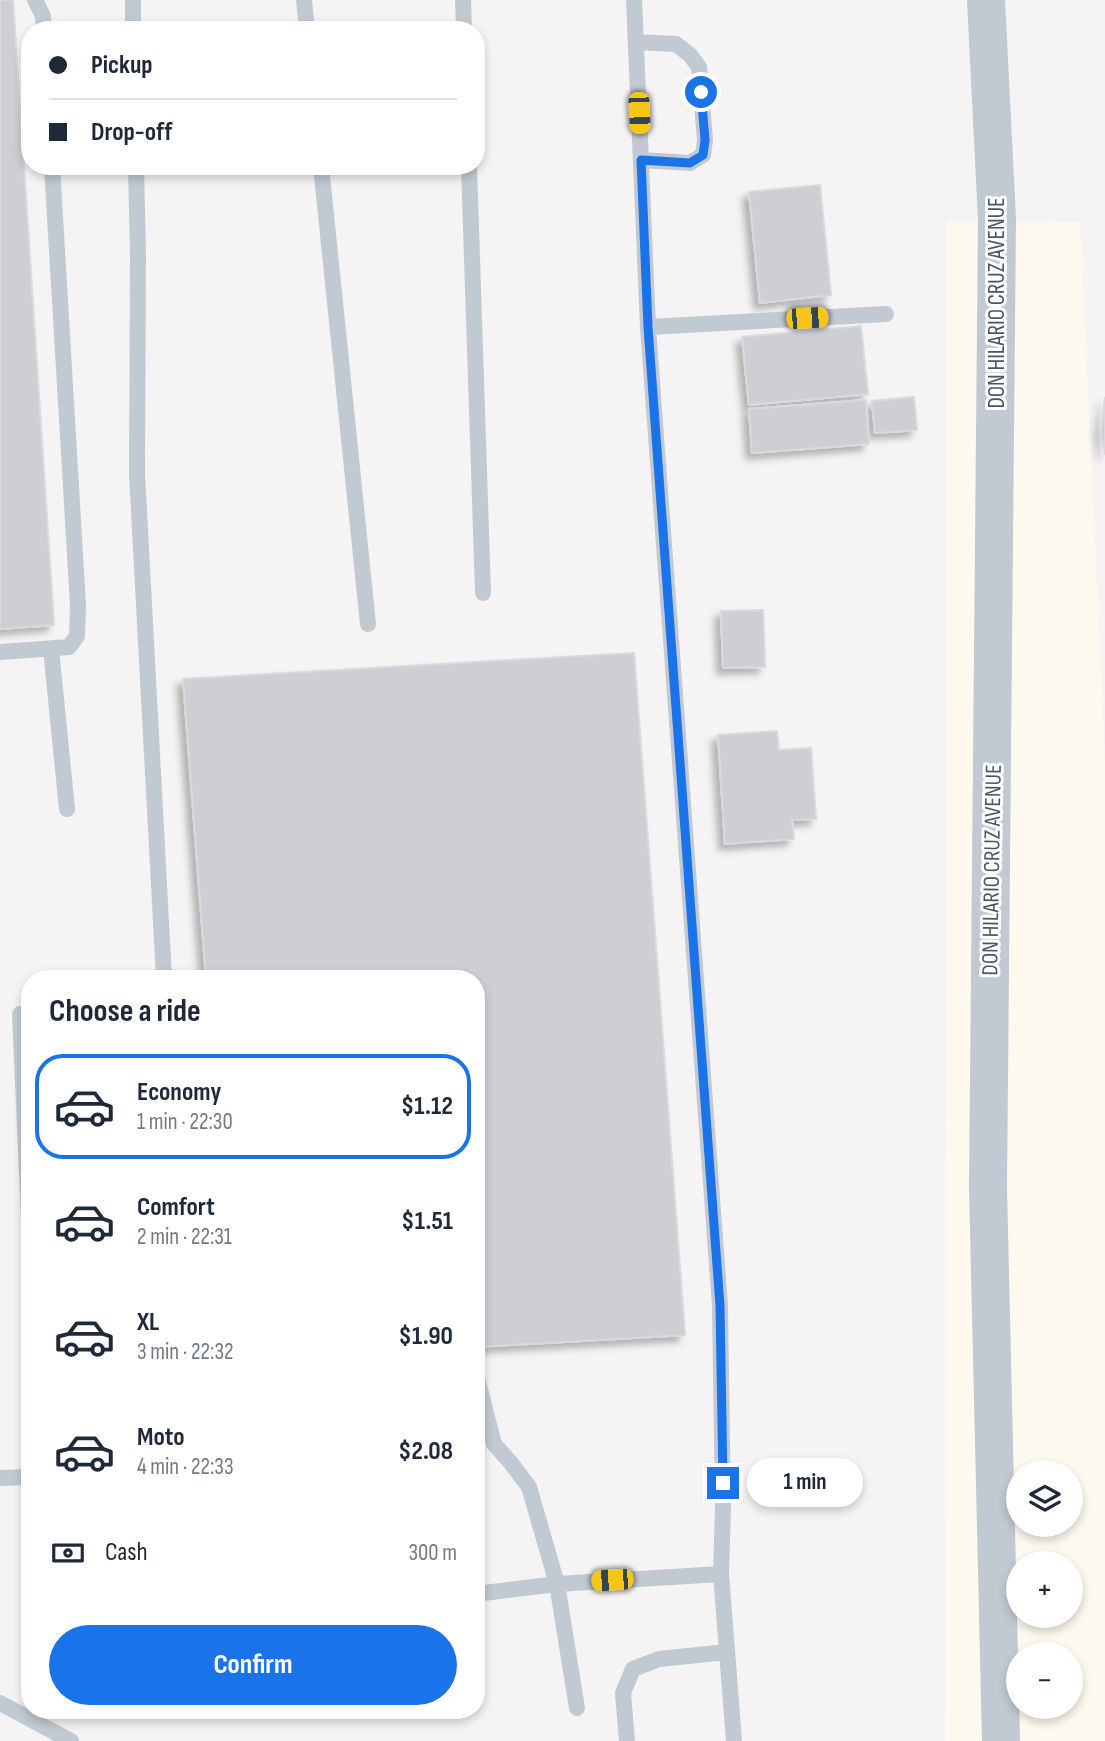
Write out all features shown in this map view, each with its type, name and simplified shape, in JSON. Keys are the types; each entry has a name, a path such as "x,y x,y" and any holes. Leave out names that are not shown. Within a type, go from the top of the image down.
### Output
{"street":[{"name":"DON HILARIO CRUZ AVENUE","path":"986,0 997,219 988,1187 1001,1741"}],"lane":[{"path":"35,0 43,21"},
{"path":"133,0 134,21"},
{"path":"304,0 306,21"},
{"path":"463,0 464,21"},
{"path":"634,0 648,327 720,1306 722,1574 734,1741"},
{"path":"636,42 676,44 691,55 699,67 705,140 703,155 690,163 641,160"},
{"path":"0,652 69,647 77,636 78,605 53,175"},
{"path":"136,175 137,474 164,970"},
{"path":"322,175 368,624"},
{"path":"468,175 483,593"},
{"path":"648,327 886,314"},
{"path":"51,649 68,809"},
{"path":"20,1014 21,1037"},
{"path":"485,1409 494,1444 529,1487 557,1584 577,1708"},
{"path":"0,1478 21,1477"},
{"path":"485,1593 557,1584 722,1574"},
{"path":"627,1741 623,1692 633,1669 659,1659 727,1652"},
{"path":"0,1703 21,1714"},
{"path":"30,1719 71,1741"}],"shaded area":[{"path":"947,221 1080,222 1105,761 1105,1741 945,1741"}],"building":[{"path":"0,0 13,0 21,122 21,175 24,175 54,625 0,629"},
{"path":"820,185 831,295 760,303 749,192"},
{"path":"861,326 868,394 749,405 742,337"},
{"path":"914,397 917,430 875,433 872,401"},
{"path":"1105,397 1105,455 1101,432"},
{"path":"866,400 869,444 752,453 749,409"},
{"path":"763,610 765,667 723,668 721,611"},
{"path":"634,653 685,1335 485,1346 485,970 205,970 183,679"},
{"path":"777,731 779,750 811,748 816,819 792,820 794,839 725,844 718,735"}],"route":[{"path":"701,92 705,140 703,155 690,163 641,160 648,327 720,1306 723,1483"}]}
